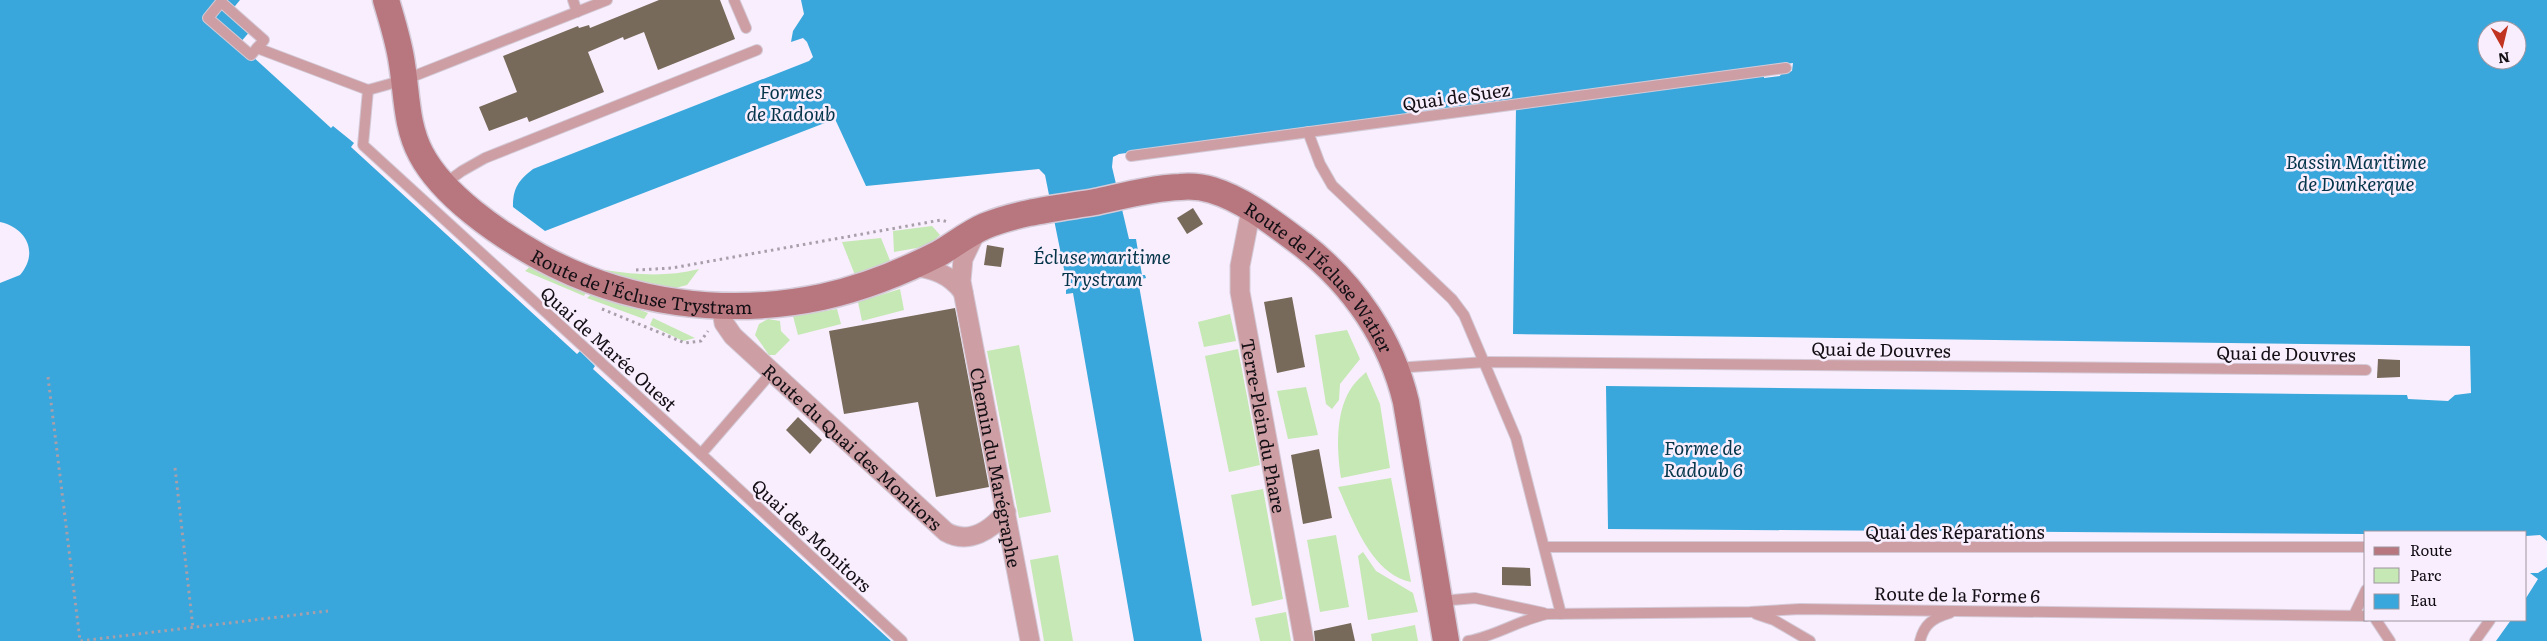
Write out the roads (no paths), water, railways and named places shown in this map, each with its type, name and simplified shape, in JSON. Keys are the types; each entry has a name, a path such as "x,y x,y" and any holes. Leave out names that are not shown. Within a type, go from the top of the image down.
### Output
{"street":[{"name":"Route de l'Écluse Trystram","path":"386,0 400,50 413,137 423,159 444,184 498,230 534,254 564,269 640,296 684,304 721,306 767,305 822,297 863,285 913,266 996,222 1042,212"},
{"name":"Route de l'Écluse Watier","path":"1042,212 1174,187 1201,188 1221,194 1251,210 1307,248 1347,285 1373,323 1395,368 1406,402 1417,461 1445,552 1446,641"},
{"name":"Terre-Plein du Phare","path":"1251,210 1240,266 1240,292 1304,641"},
{"name":"Chemin du Marégraphe","path":"978,230 963,259 961,274 963,292 1030,641"},
{"path":"913,266 932,270 948,277 963,292"},
{"name":"Route du Quai des Monitors","path":"721,306 722,317 727,329 946,532 957,536 979,534 992,527 1006,512"},
{"name":"Route de l'Écluse Watier","path":"1446,600 1463,641"}],"lane":[{"path":"573,0 577,12"},
{"path":"257,48 368,90 404,80 607,0"},
{"path":"734,0 746,28"},
{"path":"221,2 264,40 257,48 251,55 208,18 221,2"},
{"path":"444,184 485,158 757,50"},
{"name":"Quai de Suez","path":"1131,156 1786,68"},
{"name":"Quai de Marée Ouest","path":"368,90 362,145 701,454"},
{"path":"1308,132 1320,164 1332,185 1458,307 1470,326 1516,438 1561,614"},
{"name":"Quai de Douvres","path":"1395,368 1486,362 2366,370"},
{"path":"701,454 772,372"},
{"name":"Quai des Monitors","path":"701,454 902,641"},
{"name":"Quai des Réparations","path":"1545,547 2364,547"},
{"path":"2354,615 2364,594"},
{"name":"Route de la Forme 6","path":"1446,600 1480,598 1547,614"},
{"name":"Route de la Forme 6","path":"1468,641 1486,637 1525,619 1547,614 1750,612 1800,609 2364,616"},
{"path":"1920,641 1925,626 1958,610"},
{"path":"1750,612 1774,620 1810,641"},
{"path":"2377,621 2390,641"},
{"path":"2475,641 2489,621"}],"water":[{"path":"0,0 240,0 231,11 252,29 239,44 331,128 333,126 354,143 351,147 577,354 580,351 595,366 593,369 891,641 0,641 0,283 20,275 26,267 29,250 27,242 17,230 0,222"},
{"name":"Bassin Maritime de Dunkerque","path":"801,0 2547,0 2547,541 2540,535 2527,536 2527,531 2364,531 2364,534 1608,529 1606,386 2407,395 2408,399 2448,401 2455,395 2471,393 2470,346 1513,334 1516,107 1764,74 1764,78 1780,76 1792,71 1793,63 1119,154 1113,157 1112,167 1129,239 1136,239 1142,275 1145,275 1146,278 1138,280 1202,641 1134,641 1073,293 1066,294 1068,289 1045,175 1039,169 866,186 835,119 545,231 513,207 517,185 533,169 809,61 813,57 807,42 803,38 791,42 793,31 804,14"},
{"path":"2547,567 2547,641 2496,641 2510,621 2527,621 2527,596 2538,579 2530,573 2538,573"}],"water label":[{"name":"Formes de Radoub","path":"791,102"},
{"name":"Écluse maritime Trystram","path":"1102,267"},
{"name":"Forme de Radoub 6","path":"1703,458"}]}
